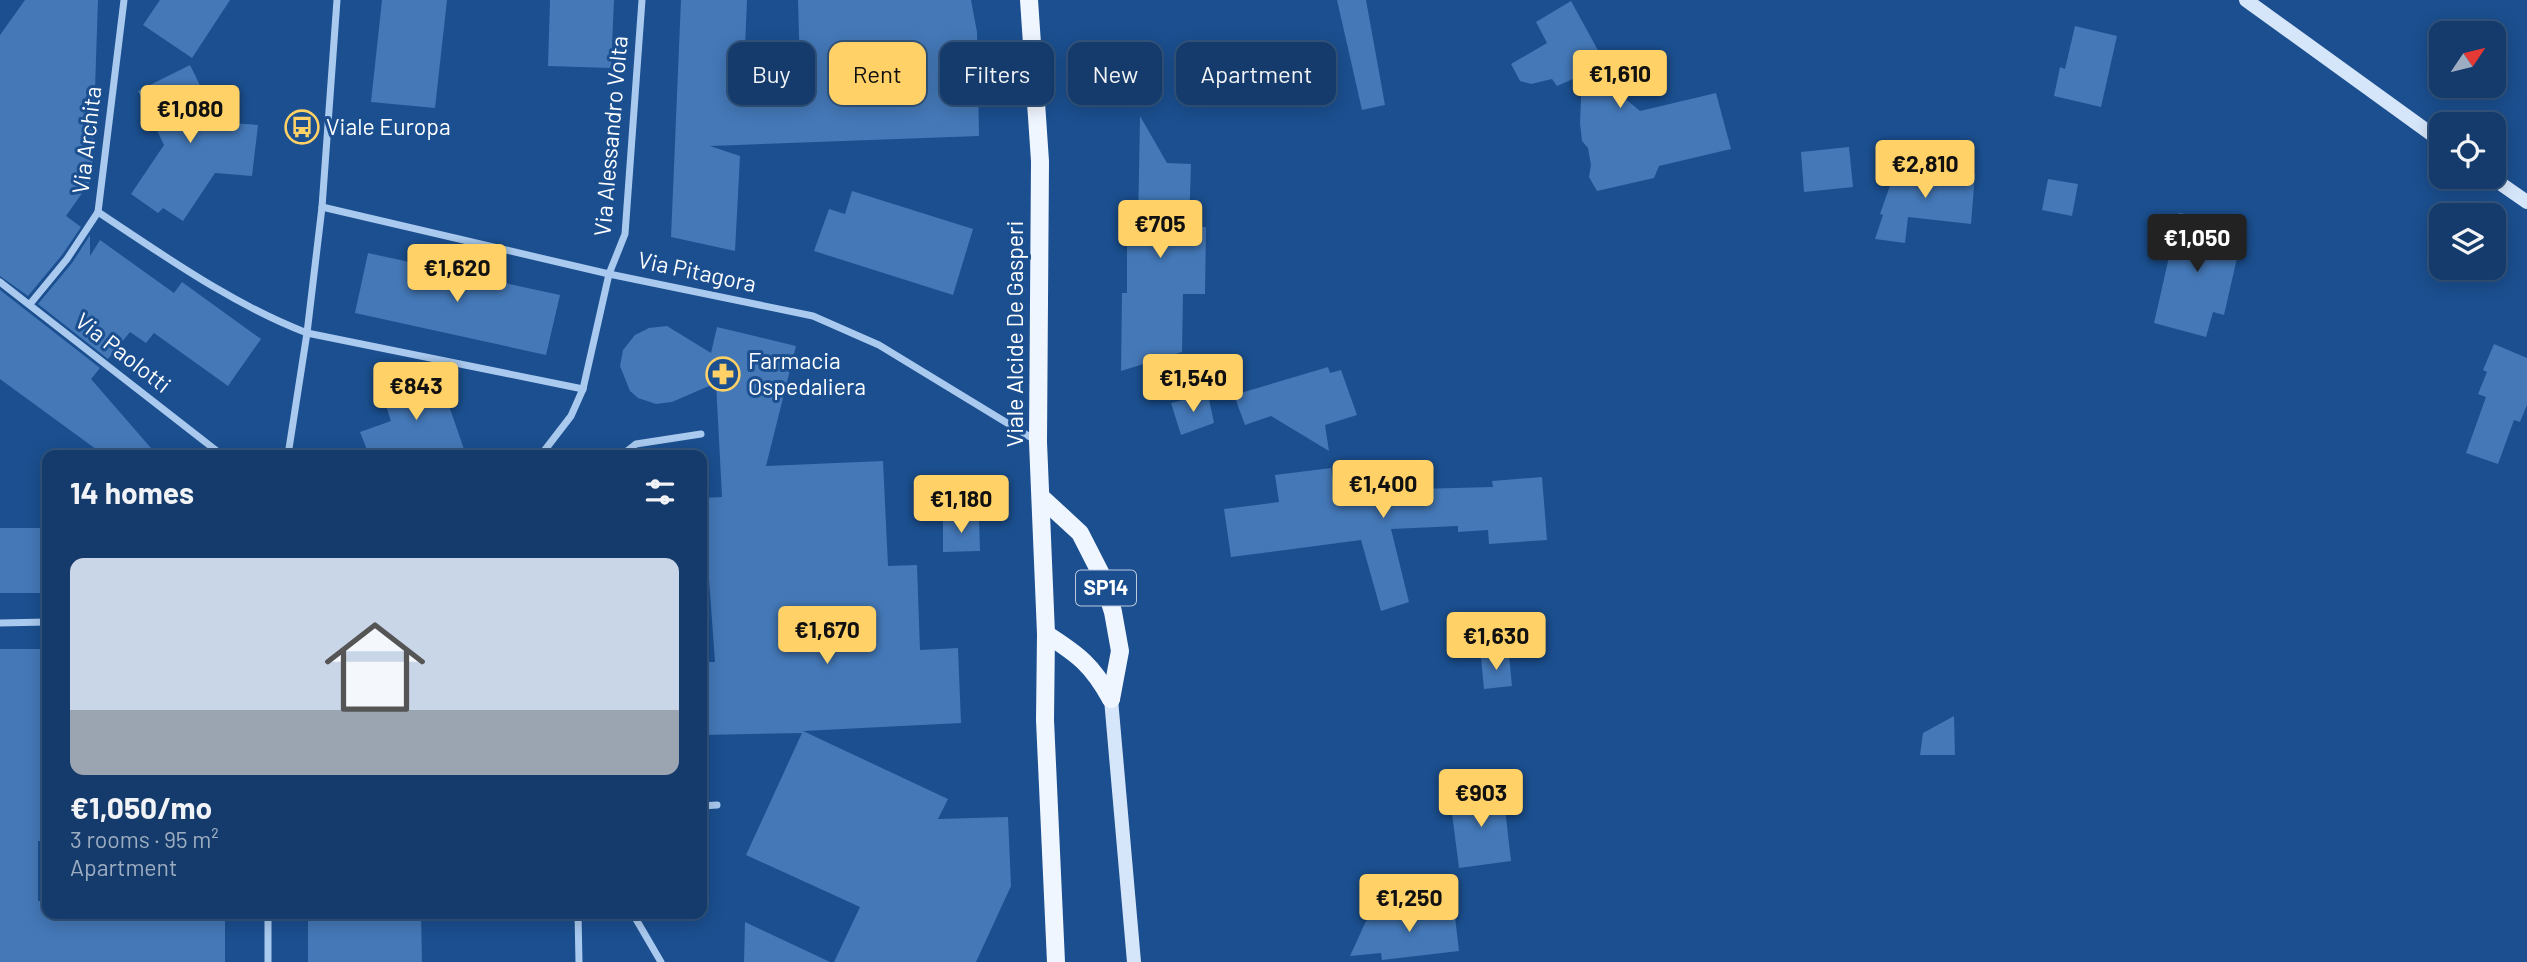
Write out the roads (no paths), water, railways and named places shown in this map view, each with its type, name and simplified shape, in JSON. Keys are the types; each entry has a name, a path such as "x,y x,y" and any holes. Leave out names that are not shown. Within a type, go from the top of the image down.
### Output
{"main road":[{"name":"Viale Alcide De Gasperi","path":"1029,0 1040,161 1038,442 1046,634 1045,720 1056,962"},
{"path":"2246,0 2429,132"},
{"path":"2506,187 2527,202"},
{"name":"SP14","path":"1041,497 1080,533 1102,576 1114,612 1120,651 1111,699 1133,962"},
{"name":"SP14","path":"1046,634 1073,651 1095,671 1111,699"}],"street":[{"name":"Via Archita","path":"30,304 67,259 98,212 124,0"},
{"path":"289,450 307,334 322,207 337,0"},
{"name":"Via Alessandro Volta","path":"545,450 571,416 583,389 609,274 625,233 642,0"},
{"name":"Via Pitagora","path":"322,207 609,274 813,316 879,345 1038,442"},
{"path":"98,212 200,279 273,320 307,334 583,389"},
{"name":"Via Paolotti","path":"0,282 216,450"},
{"path":"628,450 636,444 701,434"},
{"path":"0,623 42,622"},
{"path":"707,806 717,806"},
{"path":"268,919 268,962"},
{"path":"578,919 579,962"},
{"path":"636,919 661,962"}],"place":[{"name":"Viale Europa","path":"302,127"},
{"name":"Farmacia Ospedaliera","path":"723,374"}]}
